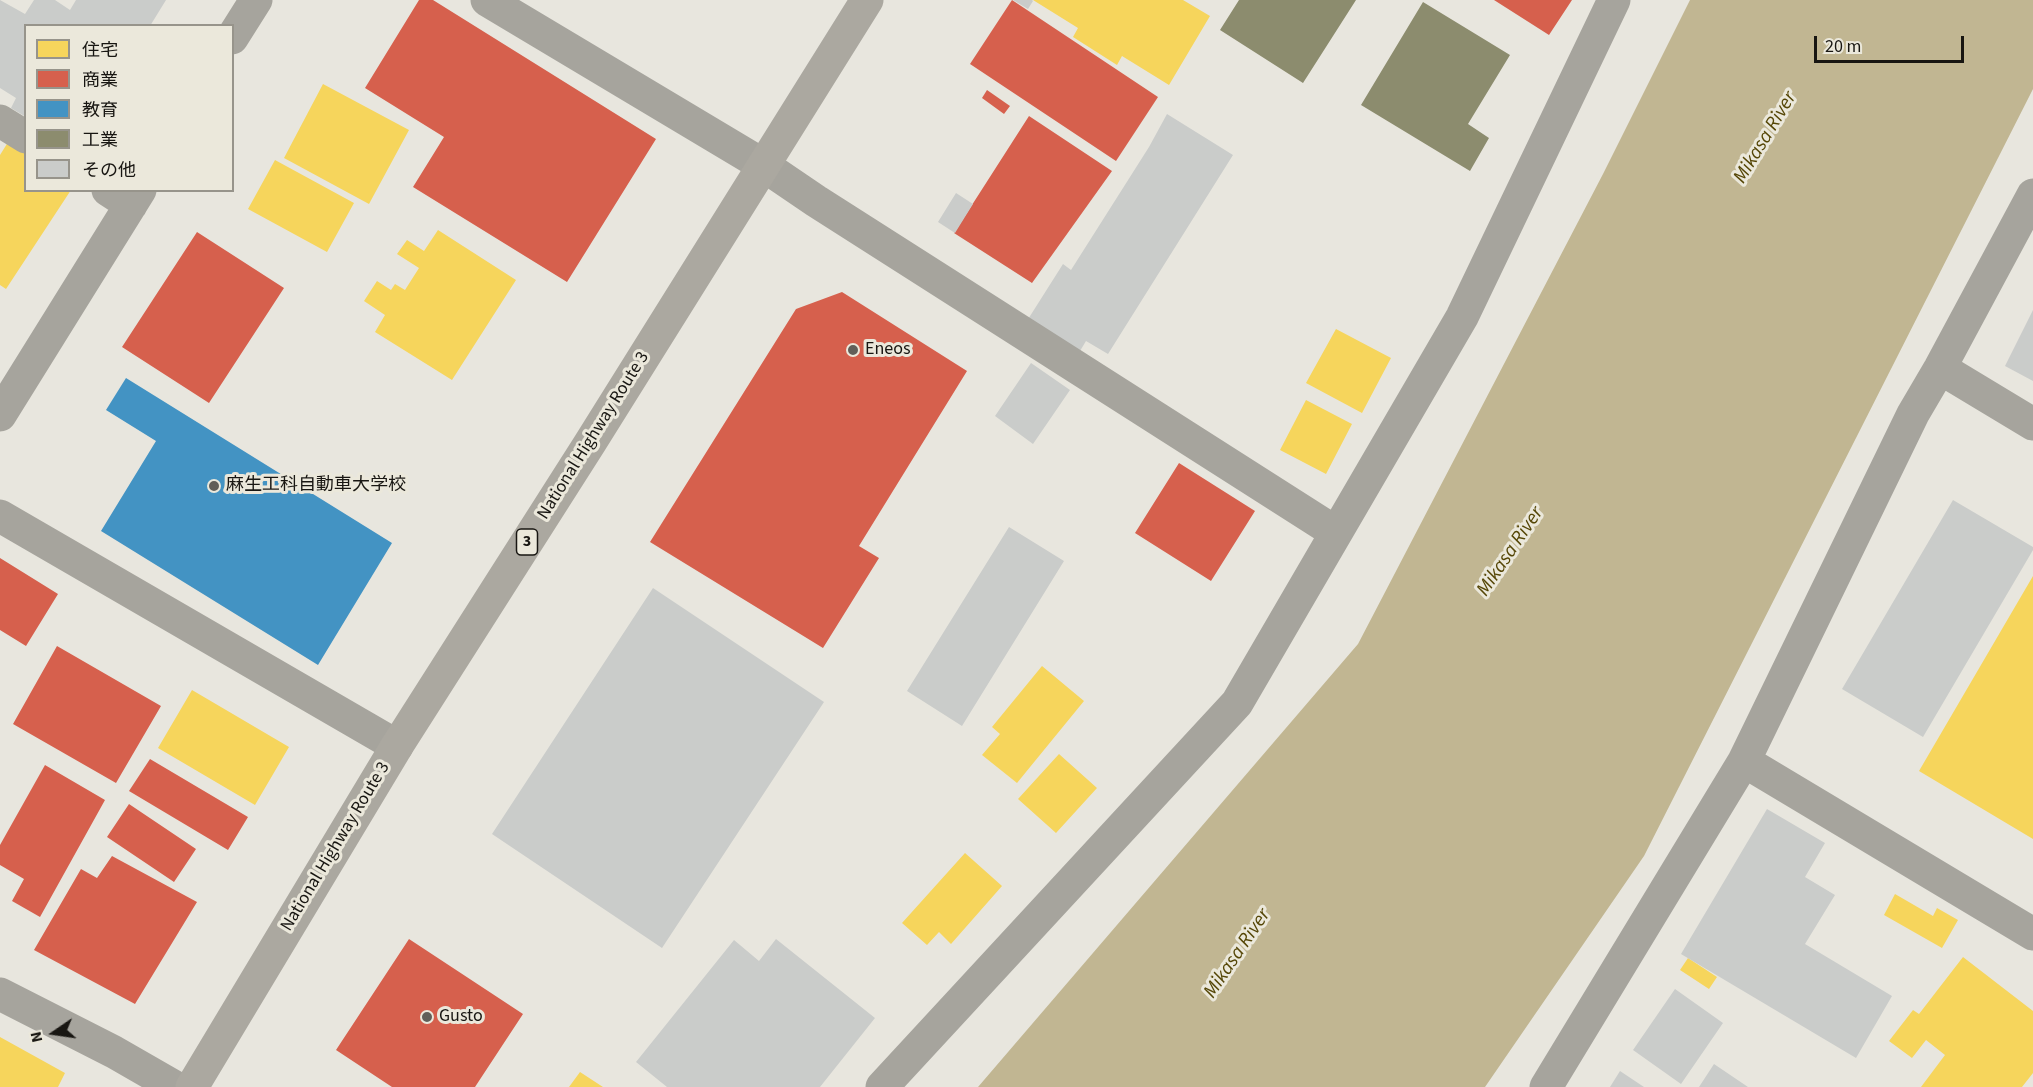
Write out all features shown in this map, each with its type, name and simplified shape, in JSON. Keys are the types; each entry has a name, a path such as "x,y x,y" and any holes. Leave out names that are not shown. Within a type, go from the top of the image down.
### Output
{"highway":[{"name":"National Highway Route 3","path":"192,1087 397,746 867,0"}],"street":[{"path":"234,35 256,0"},
{"path":"486,0 763,165 1335,532"},
{"path":"882,1087 1237,703 1462,317 1614,0"},
{"path":"0,121 24,136"},
{"path":"1546,1087 1744,761 1913,414 2033,195"},
{"path":"0,415 127,196"},
{"path":"1940,368 2033,424"},
{"path":"0,516 397,746"},
{"path":"1744,761 2033,934"},
{"path":"0,994 114,1052 175,1087"}],"water":[{"name":"Mikasa River","path":"1690,0 2033,0 2033,89 1644,856 1485,1087 978,1087 1358,644 1603,174"}],"building: 住宅":[{"path":"1033,0 1183,0 1210,16 1169,85 1122,56 1117,65 1073,37 1078,28"},
{"path":"323,84 409,130 369,204 284,158"},
{"path":"10,139 24,147 24,192 70,192 6,289 0,285 0,155"},
{"path":"275,160 354,203 327,252 248,209"},
{"path":"438,230 516,280 452,380 375,332 385,315 364,301 377,281 391,290 395,284 405,290 419,268 397,254 407,240 424,251"},
{"path":"1336,329 1391,358 1362,413 1306,383"},
{"path":"1306,400 1352,424 1326,474 1280,450"},
{"path":"2033,576 2033,839 1919,771"},
{"path":"1042,666 1084,701 1017,783 982,755 1000,734 992,727"},
{"path":"192,690 289,747 255,805 158,748"},
{"path":"1059,754 1097,788 1056,833 1018,799"},
{"path":"965,853 1002,886 951,944 939,932 927,945 902,923"},
{"path":"1895,894 1933,916 1937,908 1958,920 1942,948 1884,915"},
{"path":"1963,957 2033,1011 2033,1073 2022,1087 1921,1087 1945,1055 1926,1040 1912,1058 1889,1041 1913,1010 1919,1014"},
{"path":"1688,958 1717,977 1709,989 1680,970"},
{"path":"0,1037 65,1073 58,1087 0,1087"},
{"path":"580,1072 603,1087 569,1087"}],"building: 商業":[{"path":"419,0 433,0 656,139 567,282 413,187 444,137 365,88"},
{"path":"1012,0 1158,97 1116,161 970,64"},
{"path":"1494,0 1572,0 1549,35"},
{"path":"987,90 1010,106 1004,114 982,98"},
{"path":"1029,116 1112,171 1032,283 954,233"},
{"path":"197,232 284,288 209,403 122,347"},
{"path":"842,292 967,371 859,546 879,558 823,648 650,542 796,309"},
{"path":"1179,463 1255,511 1211,581 1135,533"},
{"path":"0,558 58,594 26,646 0,630"},
{"path":"57,646 161,706 116,783 13,724"},
{"path":"150,759 248,817 228,850 129,791"},
{"path":"45,765 105,800 40,917 12,901 24,879 0,865 0,845"},
{"path":"129,804 196,849 174,882 107,837"},
{"path":"112,856 197,902 135,1004 34,950 81,869 97,878"},
{"path":"409,939 523,1014 475,1087 392,1087 336,1050"}],"building: 教育":[{"name":"麻生工科自動車大学校","path":"126,378 392,543 318,665 101,531 156,441 106,410"}],"building: 工業":[{"path":"1239,0 1356,0 1303,83 1220,30"},
{"path":"1423,2 1510,55 1468,124 1489,138 1470,171 1361,105"}],"building: その他":[{"path":"0,0 25,14 34,0 55,0 70,10 76,0 166,0 151,24 24,24 24,116 11,108 16,98 0,88"},
{"path":"1013,0 1032,0 1033,1 1028,9"},
{"path":"1167,114 1233,155 1108,354 1086,341 1080,351 1025,324 1063,264 1071,270 1149,147"},
{"path":"956,193 973,204 955,233 938,222"},
{"path":"2033,310 2033,381 2005,366"},
{"path":"1031,363 1070,390 1033,444 995,416"},
{"path":"1953,500 2033,547 2033,550 1923,737 1842,689"},
{"path":"1009,527 1064,561 962,726 907,691"},
{"path":"653,588 824,702 662,948 492,834"},
{"path":"1767,809 1825,843 1805,877 1835,895 1805,944 1892,996 1856,1058 1681,954"},
{"path":"776,939 875,1018 820,1087 667,1087 636,1062 734,940 759,961"},
{"path":"1675,989 1723,1023 1681,1084 1633,1050"},
{"path":"1714,1064 1748,1087 1699,1087"},
{"path":"1620,1071 1644,1087 1610,1087"}],"place":[{"name":"Eneos","path":"853,350"},
{"name":"麻生工科自動車大学校","path":"214,486"},
{"name":"Gusto","path":"427,1017"}]}
